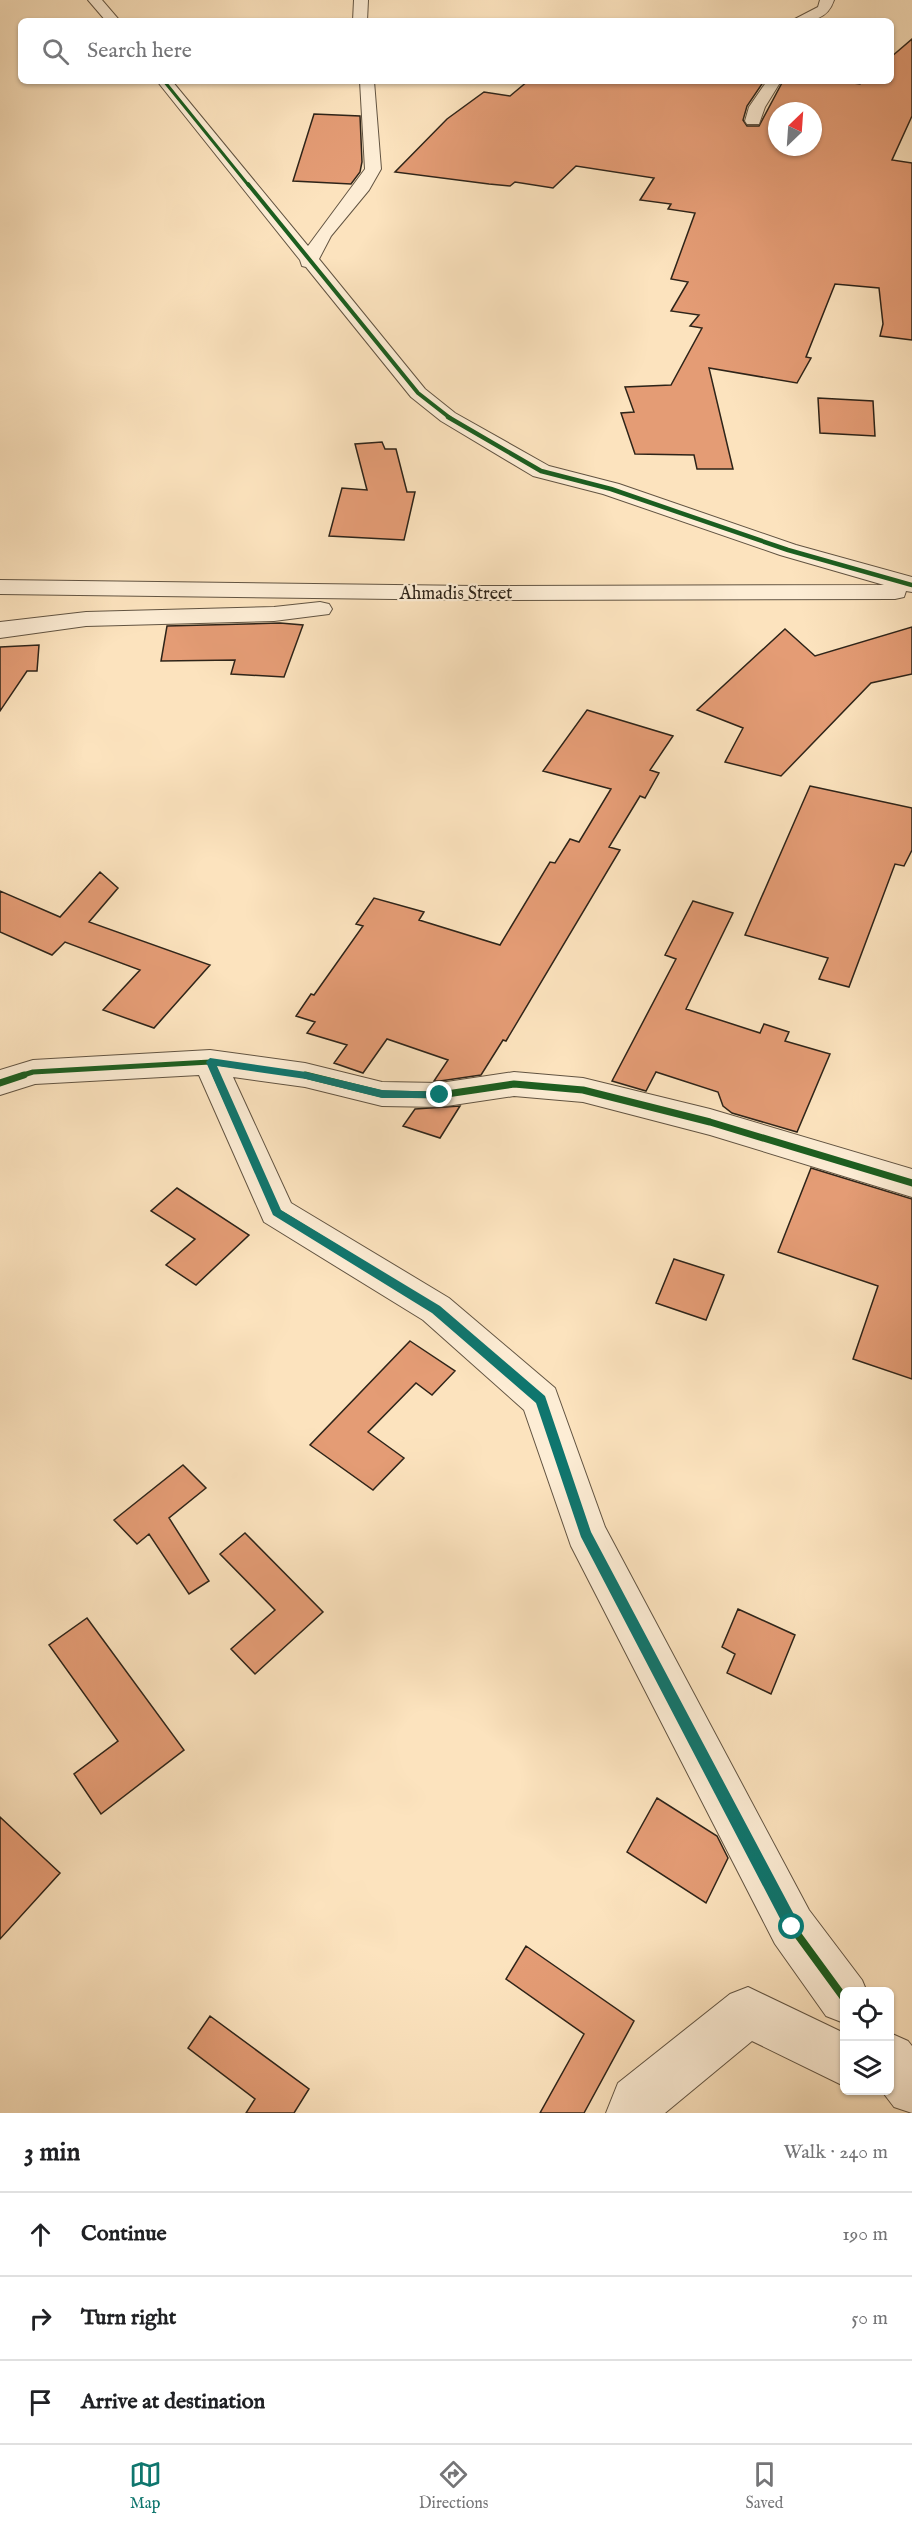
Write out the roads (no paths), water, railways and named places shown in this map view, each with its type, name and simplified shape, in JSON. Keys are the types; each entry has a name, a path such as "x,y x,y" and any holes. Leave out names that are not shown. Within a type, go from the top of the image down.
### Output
{"street":[{"path":"95,0 110,18"},
{"path":"360,0 360,18"},
{"path":"808,18 824,9 827,0"},
{"path":"166,84 308,262 418,393 448,417 542,471 611,489 788,550 912,585"},
{"path":"308,262 323,234 363,186 373,168 367,84"},
{"path":"753,121 757,107 772,84"},
{"name":"Ahmadis Street","path":"0,587 474,593 912,592"},
{"path":"0,630 86,620 274,614 474,593"},
{"path":"0,1083 33,1072 210,1062 306,1075 382,1094 440,1095 514,1084 583,1090 710,1122 912,1183"},
{"path":"210,1062 277,1212 436,1309 541,1400 586,1533 792,1927 840,1993"},
{"path":"632,2113 637,2102 748,2012 840,2058"},
{"path":"894,2064 912,2089"},
{"path":"894,2085 912,2095"}]}
